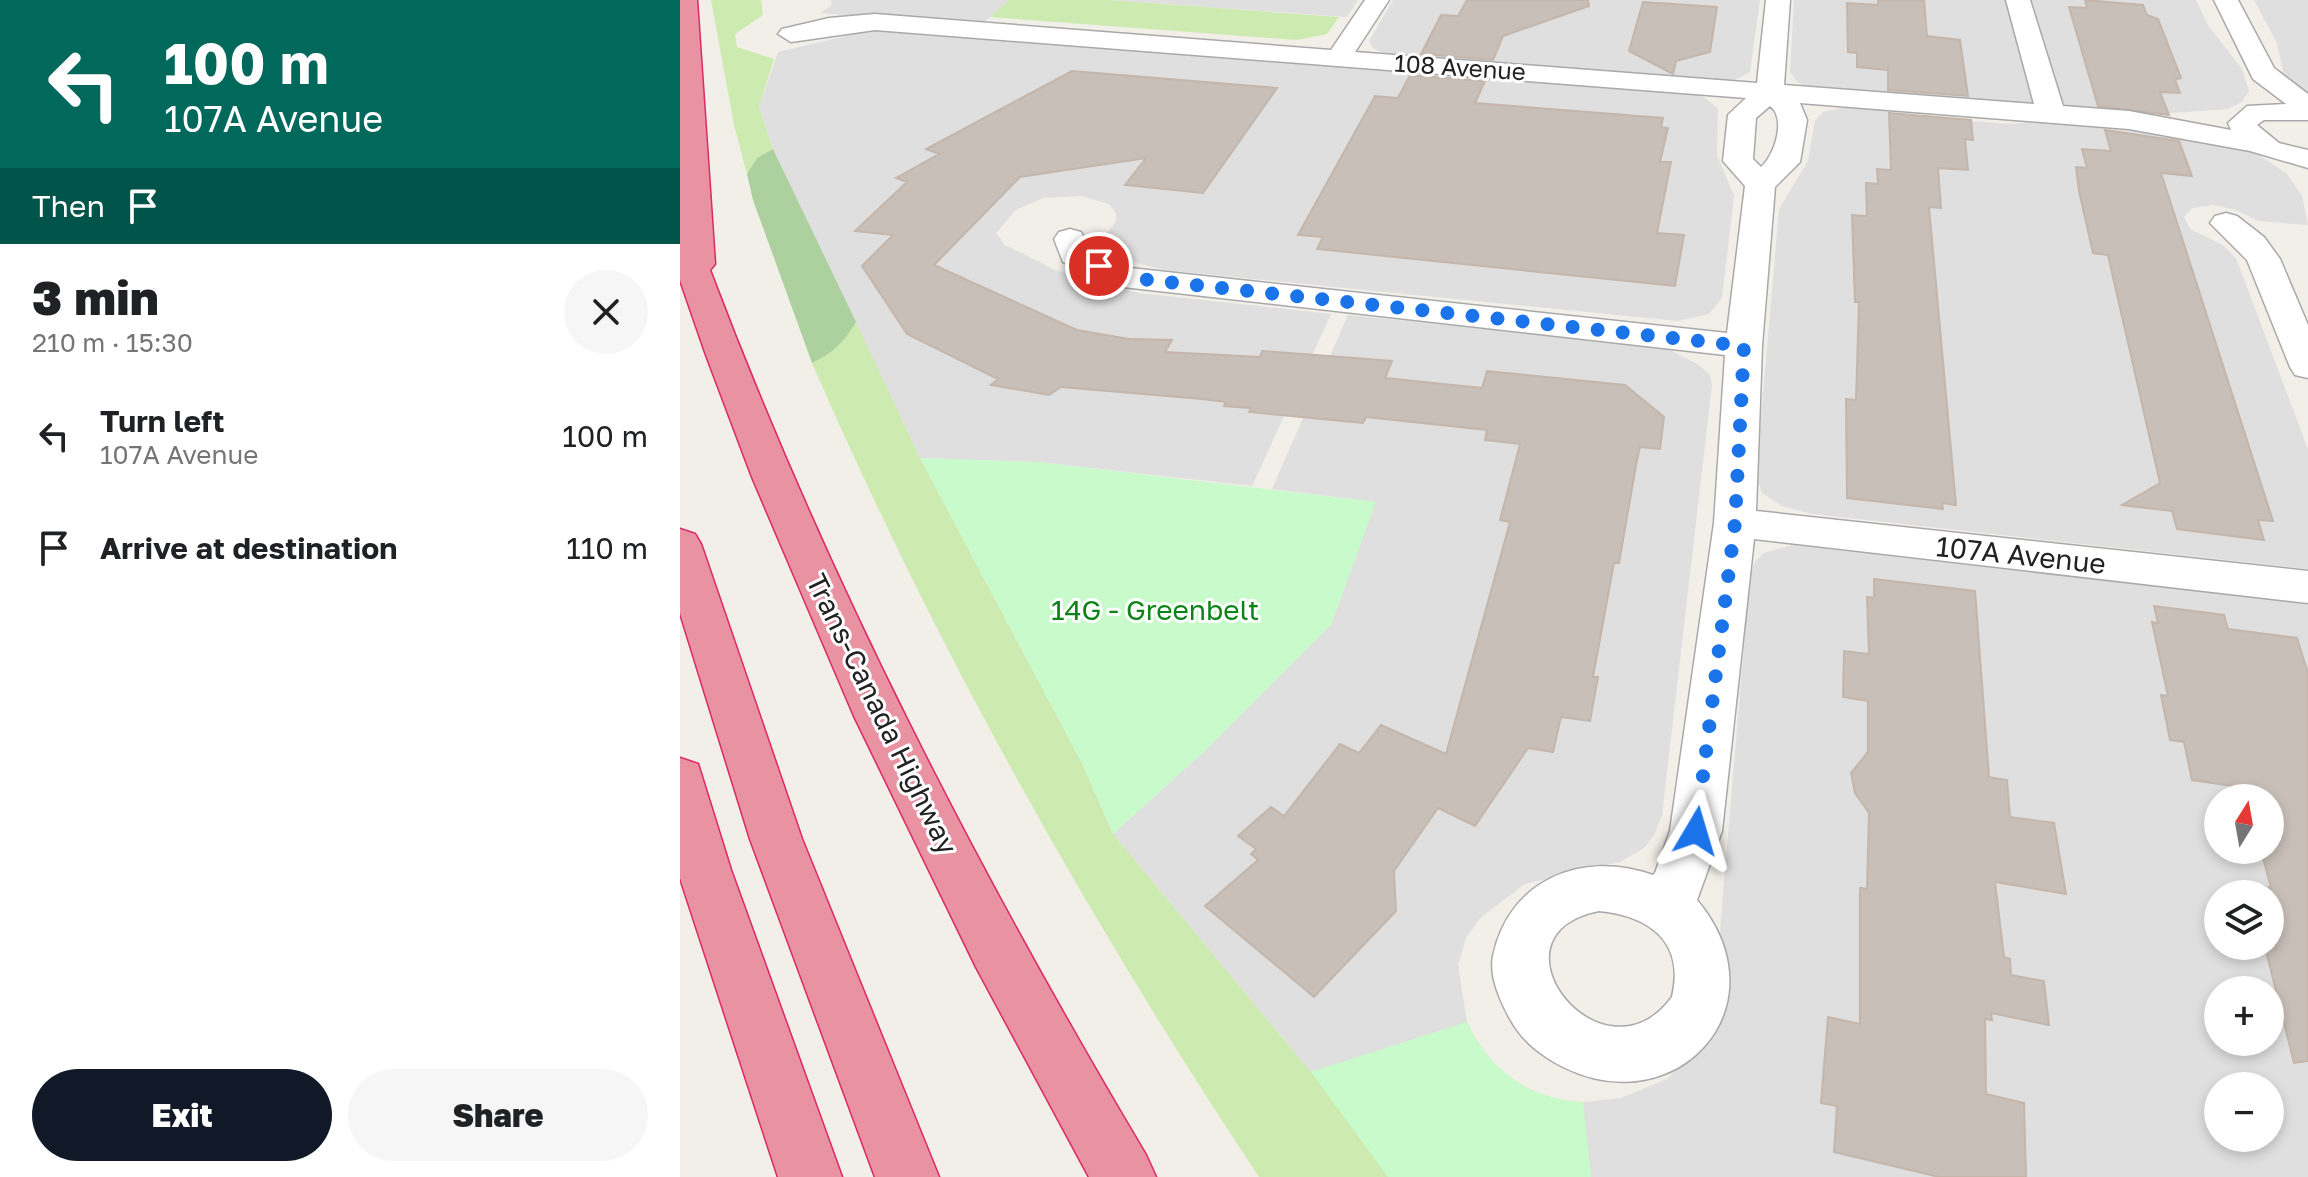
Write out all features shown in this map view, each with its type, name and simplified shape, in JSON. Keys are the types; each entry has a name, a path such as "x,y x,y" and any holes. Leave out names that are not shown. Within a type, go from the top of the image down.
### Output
{"highway":[{"path":"685,0 698,286"},
{"name":"Trans-Canada Highway","path":"680,233 773,482 910,781 1076,1097 1124,1177"},
{"path":"680,544 776,839 907,1177"},
{"path":"680,778 704,870 810,1177"}],"street":[{"path":"1338,58 1377,0"},
{"path":"1760,184 1738,161 1738,141 1742,115 1770,93 1778,0"},
{"path":"2018,0 2051,114"},
{"path":"2226,0 2263,73 2308,110"},
{"name":"108 Avenue","path":"791,34 829,26 875,22 2129,120 2266,147 2308,159"},
{"path":"2263,73 2251,114 2242,123 2244,132 2308,182"},
{"path":"1663,905 1678,884 1696,831 1735,523 1744,346 1760,184 1785,162 1793,120 1790,108 1770,93"},
{"name":"108 Avenue","path":"2129,120 2308,110"},
{"path":"2226,223 2252,244 2263,259 2308,367"},
{"path":"1070,239 1075,255 1123,277 1744,346"},
{"name":"107A Avenue","path":"1735,523 2308,587"}],"shaded area":[{"path":"831,0 1009,0 981,25 820,13 832,5"},
{"path":"1109,0 1358,0 1347,17"},
{"path":"1393,0 1760,0 1750,72 1737,79 1719,81 1386,54 1373,48 1369,41"},
{"path":"1794,0 2196,0 2208,25 2242,69 2249,91 2242,102 2228,109 2170,113 1810,88 1797,82 1790,72"},
{"path":"2254,0 2308,0 2308,98 2284,76 2277,43"},
{"path":"872,30 1692,93 1704,97 1718,109 1717,155 1734,196 1722,298 1709,314 1678,321 1164,270 1106,255 1100,243 1116,221 1116,213 1109,204 1081,196 1043,198 1016,210 996,233 1005,245 1055,270 1139,293 1331,314 1252,486 1039,462 920,458 773,149 759,107 778,52"},
{"path":"1842,108 1880,109 1908,116 2008,124 2037,122 2194,137 2253,151 2287,174 2302,196 2308,225 2258,221 2236,210 2213,205 2192,208 2184,217 2190,229 2223,245 2236,258 2308,449 2308,569 1812,514 1782,506 1762,493 1756,475 1779,209 1808,161 1815,121 1823,112"},
{"path":"1348,315 1648,345 1668,349 1699,365 1710,375 1712,385 1662,815 1655,834 1644,848 1620,862 1525,884 1480,918 1466,938 1458,965 1467,1022 1311,1072 1113,834 1210,746 1331,625 1375,502 1272,489"},
{"path":"1793,545 2308,604 2308,1177 1591,1177 1583,1102 1621,1098 1667,1079 1687,1059 1716,977 1750,575 1755,562 1764,553"}],"green space":[{"path":"711,0 761,0 763,15 735,34 737,47 774,59 759,107 773,149 757,158 747,174 734,125"},
{"path":"1009,0 1109,0 1339,17 1327,34 1297,40 990,17"},
{"path":"773,149 856,322 837,346 812,363 753,200 747,174 757,158"},
{"path":"856,322 920,458 1083,765 1113,834 1311,1072 1467,1022 1487,1054 1513,1079 1546,1095 1583,1102 1591,1177 1259,1177 1134,981 1018,780 910,574 860,469 812,363 837,346"},
{"name":"14G - Greenbelt","path":"920,458 1039,462 1376,502 1331,625 1210,746 1113,834 1083,765"},
{"path":"1467,1022 1487,1054 1513,1079 1546,1095 1583,1102 1591,1177 1388,1177 1311,1072"}],"building":[{"path":"1467,0 1588,0 1589,6 1503,36 1493,60 1421,54 1441,15 1458,16"},
{"path":"1878,0 1924,0 1927,36 1960,40 1968,96 1888,90 1888,70 1857,67 1857,53 1848,52 1847,3 1878,5"},
{"path":"2085,0 2143,5 2147,15 2158,19 2181,78 2175,80 2180,93 2160,92 2169,115 2098,106 2069,7 2087,8"},
{"path":"1643,2 1717,7 1710,52 1676,61 1673,74 1629,51"},
{"path":"1072,71 1277,88 1203,193 1125,185 1146,158 1020,177 934,265 1077,330 1129,339 1172,340 1165,352 1260,357 1262,351 1392,361 1385,378 1482,388 1487,371 1625,385 1664,417 1660,449 1640,447 1619,563 1614,563 1593,677 1598,677 1590,721 1561,717 1553,752 1528,748 1475,826 1438,808 1394,871 1396,911 1314,997 1205,906 1258,860 1251,854 1256,849 1238,836 1271,807 1284,816 1340,744 1359,753 1381,725 1446,754 1510,522 1500,520 1520,444 1485,440 1487,430 1366,417 1363,423 1249,412 1251,408 1224,406 1226,402 1202,399 1061,387 1049,395 991,385 998,379 907,334 862,266 893,235 855,231 907,182 896,178 939,154 926,149"},
{"path":"1410,75 1485,81 1475,103 1663,118 1661,127 1668,128 1660,162 1671,162 1657,233 1684,235 1675,286 1317,249 1323,237 1298,235 1375,96 1398,98"},
{"path":"1889,113 1971,120 1973,140 1965,139 1968,170 1938,168 1941,208 1929,207 1956,505 1942,503 1943,509 1847,498 1846,399 1856,400 1859,302 1855,302 1852,215 1867,216 1866,183 1878,184 1877,169 1891,170"},
{"path":"2105,130 2179,141 2192,176 2161,173 2273,521 2258,520 2264,540 2177,529 2172,511 2122,505 2160,483 2108,255 2093,253 2079,191 2076,167 2087,168 2082,149 2111,151"},
{"path":"1874,579 1975,591 1989,777 2007,780 2010,817 2054,823 2066,894 1995,882 2004,957 2010,959 2011,975 2044,981 2049,1025 1991,1013 1992,1020 1985,1019 1986,1094 2024,1103 2026,1177 1939,1177 1834,1152 1837,1106 1821,1103 1828,1017 1860,1024 1860,888 1867,889 1869,813 1855,793 1851,773 1868,752 1868,701 1843,697 1844,651 1869,654 1867,597 1874,598"},
{"path":"2154,606 2224,615 2228,629 2297,638 2308,673 2308,1061 2294,1063 2284,1023 2284,976 2272,976 2268,960 2284,960 2284,880 2269,880 2265,864 2284,864 2284,784 2219,784 2192,780 2184,742 2170,740 2161,695 2168,696 2152,622 2158,623"}],"route":[{"path":"1099,266 1123,277 1744,346 1735,523 1696,831"}]}
